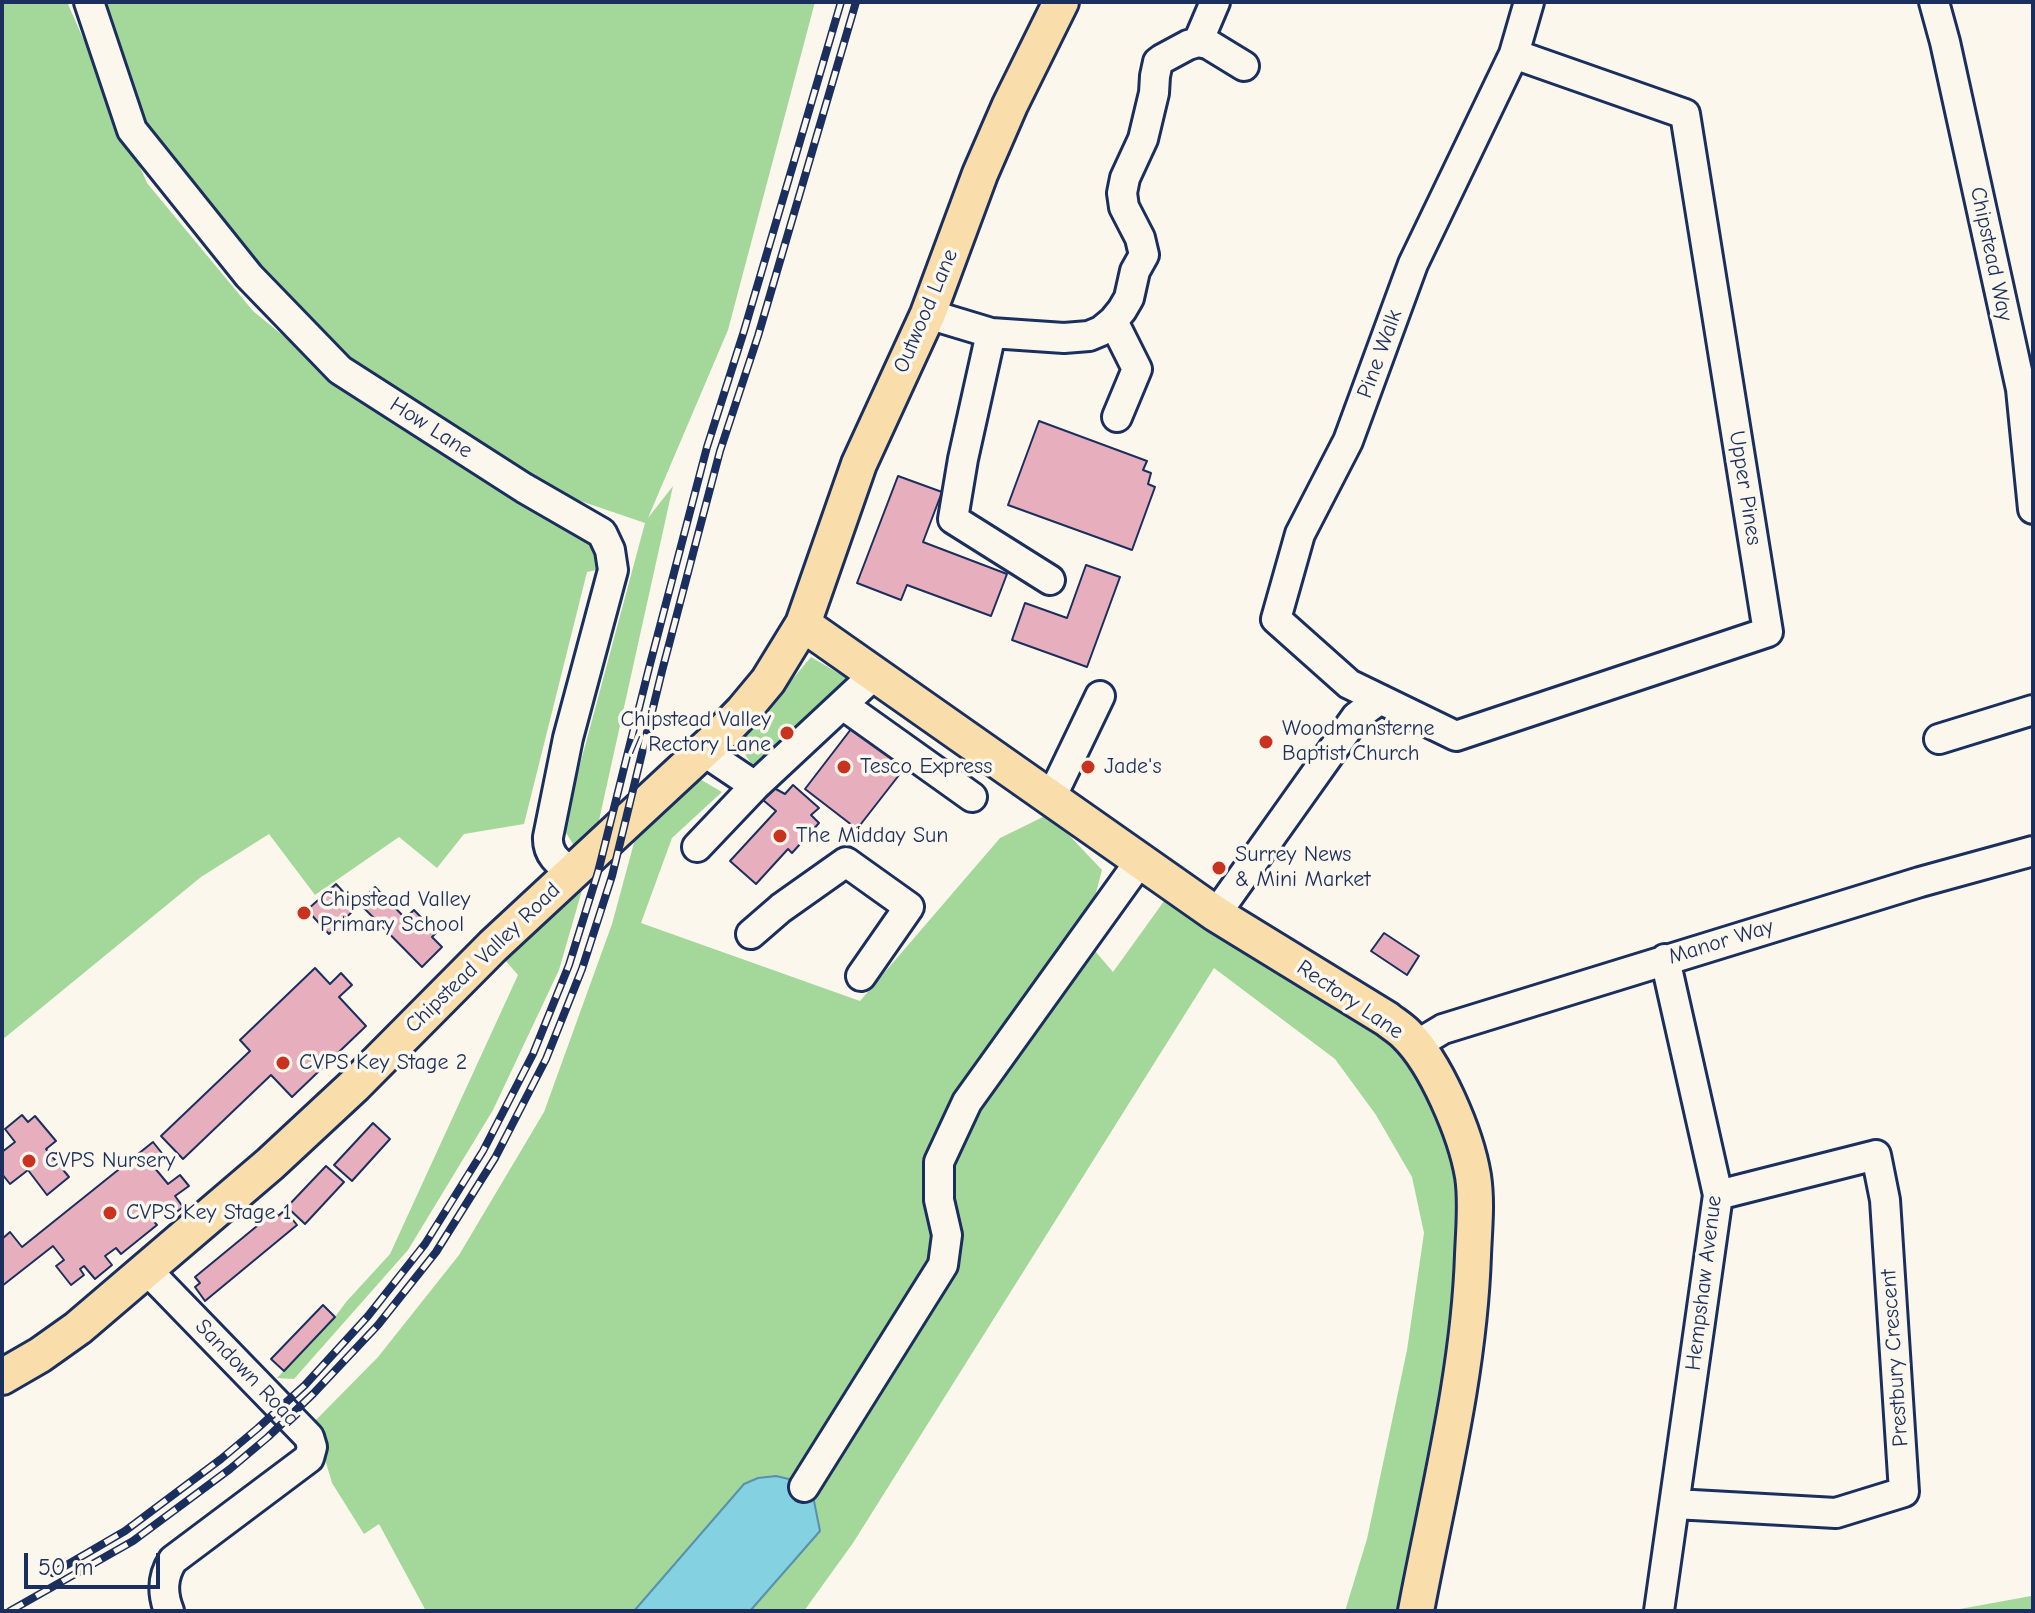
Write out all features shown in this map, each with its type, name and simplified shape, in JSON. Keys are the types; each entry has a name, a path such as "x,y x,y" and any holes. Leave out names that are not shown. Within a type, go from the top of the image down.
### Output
{"main road":[{"name":"Outwood Lane","path":"803,624 859,464 928,314 1010,105 1061,2"},
{"name":"Chipstead Valley Road","path":"2,1377 78,1328 291,1145 355,1085 493,946 743,711 762,689 803,624"},
{"name":"Rectory Lane","path":"803,624 1216,914 1387,1019 1406,1034 1431,1067 1463,1137 1475,1195 1472,1280 1463,1366 1416,1611"}],"street":[{"name":"How Lane","path":"89,2 132,130 249,276 340,370 524,488 602,533 610,550 613,570 568,738 547,847 559,864 572,872"},
{"path":"1198,42 1215,2"},
{"name":"Pine Walk","path":"1380,699 1349,684 1276,619 1300,534 1348,441 1413,264 1514,54 1529,2"},
{"name":"Chipstead Way","path":"1934,2 2021,389 2033,509"},
{"path":"928,314 991,333 1076,337 1101,331 1113,321 1129,298 1135,271 1144,255 1140,238 1124,207 1122,193 1125,178 1143,139 1154,93 1156,68 1162,59 1198,42 1208,44 1244,66"},
{"name":"Upper Pines","path":"1380,699 1456,736 1768,632 1685,114 1514,54"},
{"path":"1113,321 1137,369 1117,417"},
{"path":"991,333 953,519 1050,580"},
{"path":"697,847 755,786 874,675"},
{"path":"1349,684 1356,717"},
{"path":"1051,798 1100,696"},
{"path":"1216,914 1356,717 1380,699"},
{"path":"843,705 972,797"},
{"path":"1939,739 2033,710"},
{"path":"703,751 755,786"},
{"name":"Manor Way","path":"1420,1051 1428,1038 1443,1029 1920,882 2033,851"},
{"path":"804,1487 943,1265 947,1235 939,1200 939,1162 967,1102 1140,861"},
{"path":"751,934 781,908 846,862 909,907 861,976"},
{"name":"Hempshaw Avenue","path":"1659,1611 1718,1195 1665,959"},
{"name":"Prestbury Crescent","path":"1675,1504 1836,1513 1904,1492 1885,1200 1876,1155 1718,1195"},
{"name":"Sandown Road","path":"147,1270 309,1437 312,1447 309,1458 173,1560 164,1578 169,1611"}],"green space":[{"path":"2,2 67,2 147,183 253,311 356,395 459,463 593,537 601,569 587,572 524,824 464,834 437,868 399,837 315,895 269,834 201,877 2,1040"},
{"path":"89,2 815,2 728,330 648,518 673,486 596,834 578,852 563,828 645,523 560,494 340,370 132,130"},
{"path":"811,657 847,678 755,769 738,744"},
{"path":"698,778 722,792 672,838 641,923 860,1001 1000,838 1049,814 1102,870 1084,938 1113,972 1167,897 1395,1044 1424,1080 1463,1180 1464,1259 1408,1611 1345,1611 1367,1539 1407,1350 1424,1233 1412,1177 1376,1115 1335,1059 1214,968 853,1543 804,1611 750,1611 820,1531 744,1484 634,1611 426,1611 379,1524 364,1534 332,1483 314,1422 378,1357 459,1255 544,1112 612,924 638,828"},
{"path":"585,880 559,970 493,1110 408,1250 294,1379 277,1378 390,1254 518,975 504,959"},
{"path":"2031,1596 2033,1611 1949,1611"}],"water":[{"path":"776,1476 793,1480 812,1491 820,1531 750,1611 634,1611 744,1484 758,1478"}],"building":[{"path":"1039,421 1147,461 1143,470 1151,473 1148,484 1155,487 1132,550 1008,505"},
{"path":"898,476 942,492 923,542 1007,574 991,616 907,585 901,600 857,583"},
{"path":"1086,565 1120,577 1087,667 1012,640 1025,603 1067,618"},
{"path":"858,720 910,761 857,829 805,789"},
{"name":"The Midday Sun","path":"793,785 819,808 811,815 819,823 792,853 788,849 756,884 730,861 776,811 763,800 774,788 785,794"},
{"path":"336,884 357,907 329,934 307,910"},
{"path":"375,887 405,918 414,910 436,933 432,937 442,947 422,967 359,903"},
{"path":"1384,933 1419,956 1407,975 1371,951"},
{"name":"CVPS Key Stage 2","path":"315,968 330,984 341,973 352,985 339,997 366,1026 292,1097 271,1075 183,1159 161,1136 250,1051 240,1040"},
{"name":"CVPS Nursery","path":"22,1115 28,1122 35,1116 56,1141 46,1149 69,1177 47,1195 28,1170 10,1184 2,1174 2,1152 15,1142 5,1129"},
{"path":"373,1123 390,1139 352,1181 334,1165"},
{"name":"CVPS Key Stage 1","path":"153,1142 165,1157 154,1167 168,1184 180,1175 189,1186 175,1196 183,1207 169,1218 161,1208 150,1217 157,1225 121,1254 116,1248 105,1256 112,1265 95,1279 84,1266 80,1269 84,1275 71,1285 56,1266 64,1260 53,1246 2,1286 2,1239 10,1232 22,1247"},
{"path":"326,1166 344,1182 305,1224 287,1207"},
{"path":"285,1210 297,1225 205,1301 195,1287 200,1283 195,1277 274,1212 278,1216"},
{"path":"323,1305 335,1317 284,1371 271,1359"}],"railway":[{"path":"53,1573 125,1531 221,1459 305,1385 368,1316 425,1244 483,1151 533,1054 569,965 598,872 707,447 841,2"},
{"path":"10,1611 133,1541 268,1437 378,1325 436,1252 495,1158 546,1059 582,969 612,876 720,451 758,336 856,2"}],"place":[{"name":"Chipstead Valley / Rectory Lane","path":"787,733"},
{"name":"Woodmansterne Baptist Church","path":"1266,742"},
{"name":"Tesco Express","path":"844,767"},
{"name":"Jade's","path":"1088,767"},
{"name":"The Midday Sun","path":"780,836"},
{"name":"Surrey News & Mini Market","path":"1219,868"},
{"name":"Chipstead Valley Primary School","path":"304,913"},
{"name":"CVPS Key Stage 2","path":"283,1063"},
{"name":"CVPS Nursery","path":"29,1161"},
{"name":"CVPS Key Stage 1","path":"110,1213"}]}
